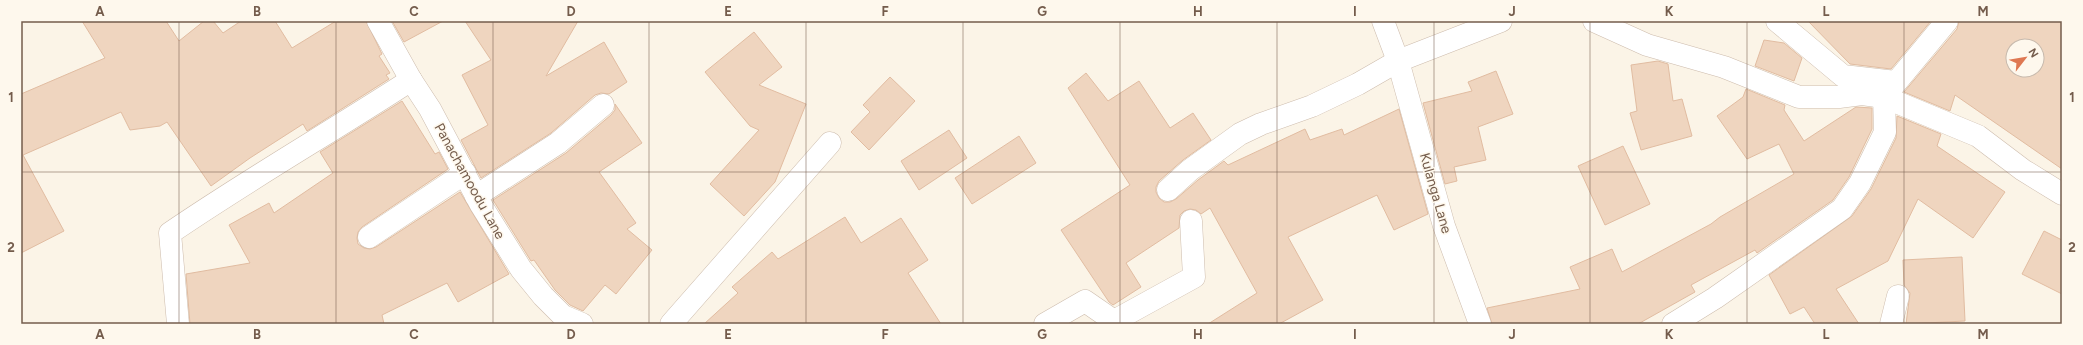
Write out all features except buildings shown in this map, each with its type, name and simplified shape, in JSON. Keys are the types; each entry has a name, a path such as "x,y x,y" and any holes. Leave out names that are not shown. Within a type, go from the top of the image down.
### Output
{"street":[{"name":"Panachamoodu Lane","path":"378,21 411,80 430,110 476,196 521,269 543,296 563,316 582,324"},
{"name":"Kulanga Lane","path":"1384,21 1398,61 1444,226 1480,324"},
{"path":"1168,190 1190,170 1240,134 1261,124 1325,100 1358,84 1398,61 1501,21"},
{"path":"1594,21 1647,45 1724,67 1799,97 1839,97 1890,89"},
{"path":"1777,21 1843,76 1890,89 1978,136 2023,170 2062,194"},
{"path":"1673,324 1715,298 1842,209 1860,183 1885,132 1890,89 1947,21"},
{"path":"178,324 170,233 227,194 346,123 411,80"},
{"path":"476,196 558,143 603,105"},
{"path":"671,324 830,143"},
{"path":"369,237 465,174"},
{"path":"1045,324 1085,301 1114,321 1194,277 1191,221"},
{"path":"1891,324 1898,296"}]}
